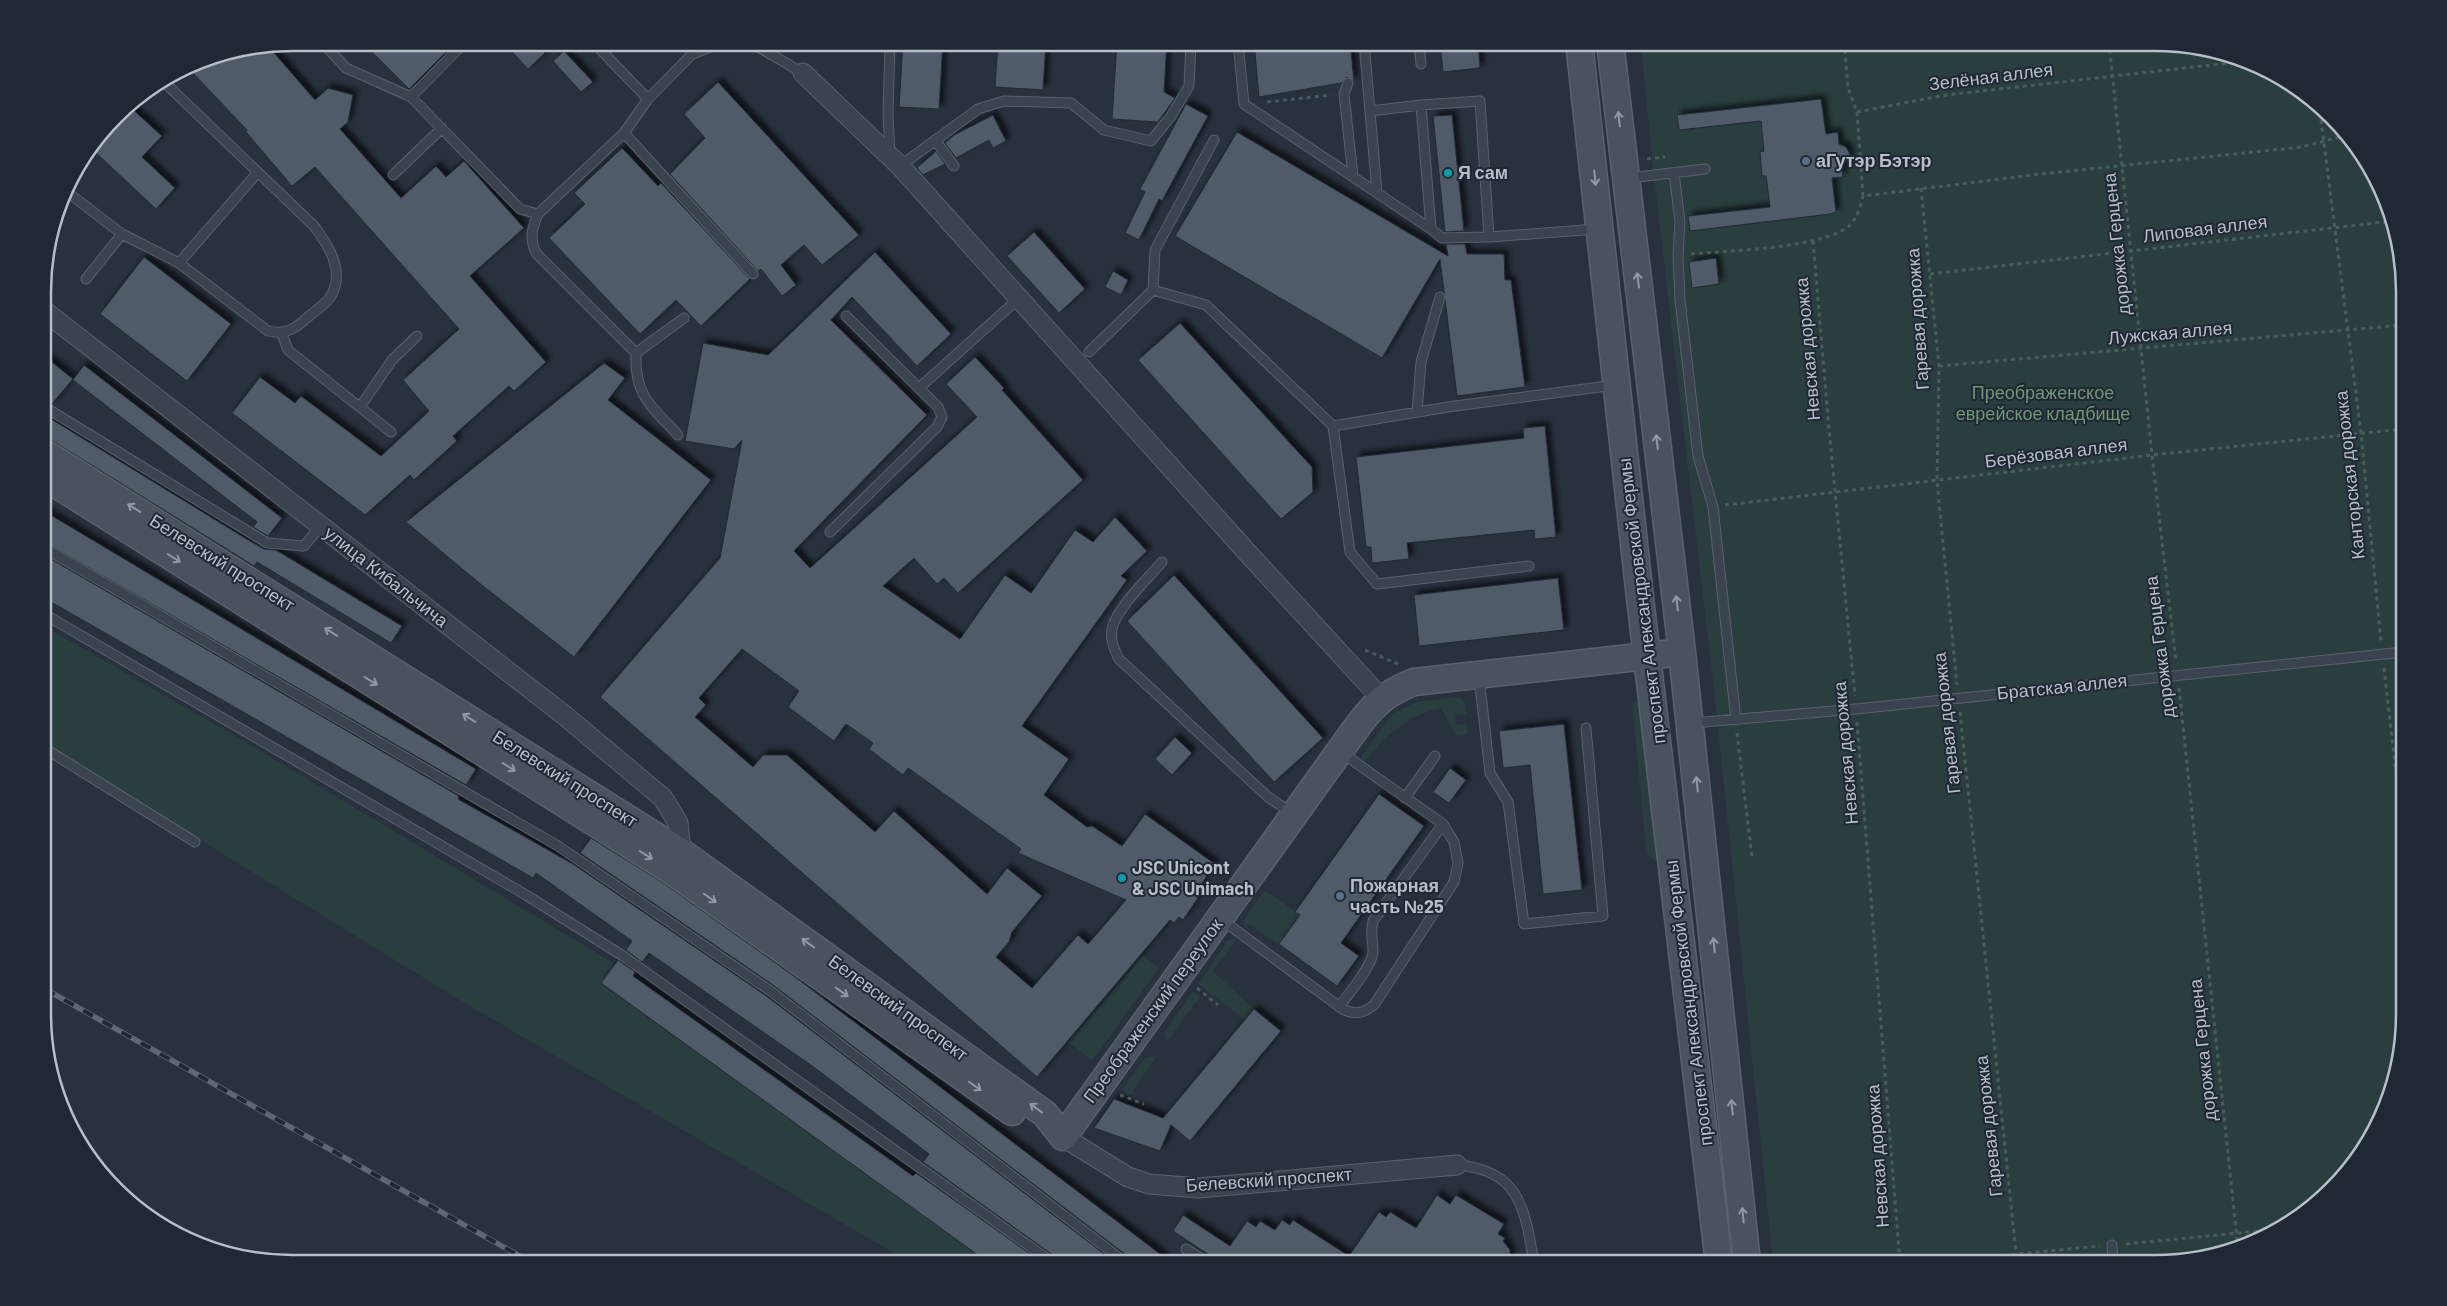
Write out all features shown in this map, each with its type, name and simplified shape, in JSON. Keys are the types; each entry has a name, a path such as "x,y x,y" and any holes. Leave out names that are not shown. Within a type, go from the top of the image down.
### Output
{"street":[{"name":"проспект Александровской Фермы","path":"1581,51 1648,656 1718,1255"},
{"name":"проспект Александровской Фермы","path":"1611,51 1682,652 1746,1255"},
{"path":"803,73 895,161 1245,550 1381,698"},
{"name":"улица Кибальчича","path":"51,316 564,716 663,798 678,823 676,861"},
{"name":"Белевский проспект","path":"51,457 676,861 1045,1114 1063,1137 1128,1177 1172,1187 1199,1188 1457,1165"},
{"name":"Белевский проспект","path":"51,480 676,861"},
{"name":"Преображенский переулок","path":"1063,1137 1294,814 1381,698 1395,689 1414,682 1682,652"}],"lane":[{"path":"330,51 346,68 411,96 520,209 538,214"},
{"path":"411,96 456,51"},
{"path":"602,51 648,98"},
{"path":"678,435 644,398 635,374 636,353 536,253 531,242 531,232 538,214 624,134 648,98 692,54 700,51"},
{"path":"765,51 803,73"},
{"path":"890,51 888,114 895,161 935,140 978,109 1004,101 1072,103 1104,130 1151,141 1171,116 1189,86 1191,51"},
{"path":"1239,51 1244,104 1377,192 1442,238 1489,237 1600,229"},
{"path":"1365,51 1377,192"},
{"path":"1420,51 1421,64"},
{"path":"1344,83 1353,176"},
{"path":"72,195 122,234 179,263 268,331 282,334 295,329 330,297 336,280 335,262 327,243 314,226 168,86"},
{"path":"1370,111 1480,101 1489,237"},
{"path":"1421,105 1431,229"},
{"path":"393,175 442,128"},
{"path":"624,134 753,274"},
{"path":"935,140 954,166"},
{"path":"1089,352 1153,290 1155,250 1214,140"},
{"path":"1626,178 1706,169"},
{"path":"179,263 258,172"},
{"path":"1674,172 1680,222 1678,256 1680,300 1698,456 1713,506 1736,720"},
{"path":"86,279 122,234"},
{"path":"1153,290 1206,305 1333,426 1350,552 1377,584 1529,566"},
{"path":"1417,412 1421,362 1440,297"},
{"path":"919,388 1019,298"},
{"path":"830,532 936,427 942,417 938,407 846,316"},
{"path":"636,353 684,318"},
{"path":"282,334 288,350 391,432"},
{"path":"360,407 392,360 417,336"},
{"path":"1333,426 1417,412 1618,385"},
{"path":"51,411 267,543 304,546 321,526"},
{"path":"51,552 558,846 769,990 1116,1255"},
{"path":"1162,562 1118,616 1112,628 1112,643 1119,659 1268,797 1294,814"},
{"path":"51,618 526,895 623,956 1042,1255"},
{"name":"Братская аллея","path":"1690,724 1856,709 2396,652"},
{"path":"1478,675 1490,773 1508,802 1524,924 1603,916 1586,728"},
{"path":"51,752 195,842"},
{"path":"1220,919 1339,1007 1354,1014 1365,1012 1374,1005 1454,882 1458,863 1454,842 1442,824 1339,752"},
{"path":"1405,798 1435,756"},
{"path":"1339,1007 1370,963 1373,953 1371,931 1374,921 1442,824"},
{"path":"1457,1165 1479,1167 1494,1172 1508,1183 1520,1202 1530,1236 1533,1255"},
{"path":"2112,1245 2113,1255"},
{"path":"1186,1249 1195,1255"}],"path":[{"path":"1678,256 1813,241 1838,234 1851,224 1858,212 1863,196 1857,112 1848,88 1845,51"},
{"name":"дорожка Герцена","path":"2110,51 2124,167 2152,455 2178,676 2237,1240"},
{"name":"Зелёная аллея","path":"1857,112 1946,96 2231,64"},
{"path":"1244,104 1344,94"},
{"name":"Канторская дорожка","path":"2320,117 2361,433 2382,653 2396,775"},
{"path":"1863,196 2041,174 2124,167 2302,147 2339,137"},
{"name":"Гаревая дорожка","path":"1921,188 1939,366 1937,481 2016,1255"},
{"name":"Липовая аллея","path":"1930,274 2385,222"},
{"name":"Невская дорожка","path":"1813,241 1856,709 1899,1255"},
{"name":"Лужская аллея","path":"1939,366 2141,350 2396,326"},
{"name":"Берёзовая аллея","path":"1713,506 2152,455 2396,430"},
{"path":"1362,649 1375,656 1401,664"},
{"path":"1736,720 1752,856"},
{"path":"1192,985 1218,1005"},
{"path":"1115,1093 1144,1104"}],"green space":[{"name":"Преображенское еврейское кладбище","path":"1642,51 2155,51 2186,53 2217,59 2275,83 2302,101 2336,133 2364,172 2388,230 2394,261 2396,292 2396,1014 2394,1045 2383,1091 2371,1121 2355,1148 2336,1173 2314,1195 2275,1223 2217,1247 2171,1254 1772,1255 1718,727 1721,727 1720,716 1717,716 1652,159"},
{"path":"51,630 244,741 615,964 601,984 978,1255 897,1255 458,999 51,748"},
{"path":"1460,697 1465,703 1466,714 1455,715 1456,725 1467,724 1468,734 1456,736 1441,708 1429,711 1407,721 1389,735 1365,762 1385,778 1362,761 1361,757 1392,714 1416,702"},
{"path":"1639,701 1643,718 1660,865 1649,856 1646,847 1632,703"},
{"path":"1264,892 1267,892 1300,915 1279,945 1249,924 1246,927 1244,925 1243,921"},
{"path":"1228,940 1236,940 1213,971 1254,1009 1245,1020 1198,984"},
{"path":"1143,956 1159,968 1092,1061 1072,1044 1068,1043"},
{"path":"1193,991 1200,997 1167,1042 1164,1033"},
{"path":"1157,1056 1130,1095 1121,1090 1146,1057"}],"building":[{"path":"371,51 447,51 409,89"},
{"path":"515,51 543,51 545,53 528,69 513,53"},
{"path":"564,51 593,82 581,92 553,61"},
{"path":"902,51 942,51 939,109 899,107"},
{"path":"997,51 1045,51 1043,90 995,87"},
{"path":"1116,51 1166,51 1164,92 1175,98 1158,122 1112,119"},
{"path":"1255,51 1351,51 1354,82 1347,77 1341,83 1259,97"},
{"path":"1441,51 1479,51 1480,68 1443,72"},
{"path":"273,52 315,100 328,88 353,95 348,122 340,129 401,198 436,166 446,177 464,161 524,228 470,276 546,362 514,391 509,386 453,436 457,441 414,480 410,475 365,515 232,413 260,377 295,403 301,396 381,456 429,411 403,380 459,329 315,167 292,186 246,132 247,130 193,73 230,59"},
{"path":"718,82 859,235 822,265 804,245 781,265 796,285 782,296 761,269 758,271 670,174 705,138 684,114"},
{"path":"1821,99 1826,134 1838,132 1839,144 1846,147 1850,154 1848,160 1842,165 1843,177 1832,178 1836,212 1690,231 1688,216 1770,207 1766,176 1762,176 1760,152 1764,151 1761,121 1679,130 1677,115"},
{"path":"1186,104 1208,116 1162,201 1159,199 1139,240 1125,233 1145,192 1140,189"},
{"path":"134,110 162,136 142,157 175,188 156,209 96,153 111,133"},
{"path":"993,115 1006,141 993,148 989,140 956,158 945,143 954,135"},
{"name":"Я сам","path":"1452,115 1464,231 1445,232 1433,116"},
{"path":"1237,132 1448,256 1446,244 1465,244 1467,254 1504,254 1505,280 1511,280 1525,387 1457,396 1440,259 1382,358 1175,236"},
{"path":"622,148 658,186 661,183 750,279 701,326 676,300 640,334 549,238 585,204 574,193"},
{"path":"936,151 945,164 923,175 917,168"},
{"path":"1034,232 1085,289 1059,313 1007,256"},
{"path":"875,252 951,334 917,366 852,297 831,320 927,415 794,551 810,568 977,417 946,384 975,357 1083,480 958,593 944,578 937,584 914,558 883,586 960,639 1005,575 1031,593 1075,530 1093,542 1115,517 1147,551 1121,576 1127,580 1022,726 1069,759 1044,795 1087,827 1092,826 1122,846 1145,814 1215,864 1194,895 1198,898 1183,920 1179,917 1174,923 1170,920 1037,1077 600,697 720,558 742,440 734,449 685,441 703,343 768,355","holes":["742,649 799,691 788,707 834,741 846,724 873,743 869,749 903,775 908,768 1021,849 1018,853 1126,900 1088,944 1078,935 1032,988 996,957 1009,942 1012,932 1042,896 1007,868 987,894 894,811 875,832 787,755 763,755 753,767 695,717 706,705 699,698"]},
{"path":"144,257 231,324 187,381 100,314"},
{"path":"1716,258 1719,284 1692,288 1689,262"},
{"path":"1113,271 1128,280 1121,295 1105,287"},
{"path":"1180,323 1312,467 1313,492 1281,519 1138,360"},
{"path":"51,361 73,379 51,404"},
{"path":"604,363 625,378 608,400 711,480 574,657 478,582 406,522"},
{"path":"84,365 282,518 268,536 253,527 257,522 73,380"},
{"path":"51,419 245,538 264,549 276,550 402,626 391,643 257,562 254,566 51,440"},
{"path":"1545,426 1556,537 1535,539 1534,530 1407,543 1409,559 1372,563 1371,547 1366,547 1356,457 1524,438 1523,428"},
{"path":"51,515 476,769 466,785 51,546"},
{"path":"51,559 459,796 458,799 573,864 765,995 1106,1255 1053,1255 923,1162 929,1154 815,1068 649,953 642,962 626,950 632,941 536,873 533,878 51,602"},
{"path":"1174,575 1323,738 1274,782 1127,621"},
{"path":"1558,578 1564,630 1419,646 1414,595"},
{"path":"1564,724 1582,890 1543,894 1530,765 1503,768 1499,731"},
{"path":"1175,737 1192,753 1172,775 1155,759"},
{"path":"1450,768 1466,780 1449,803 1433,792"},
{"name":"Пожарная часть №25","path":"1379,794 1424,826 1341,943 1359,956 1337,986 1279,944 1300,915 1295,912"},
{"path":"591,838 662,882 794,976 1161,1255 1126,1255 773,985 580,853"},
{"path":"618,960 635,972 633,976 913,1176 916,1173 1032,1255 978,1255 601,983"},
{"path":"1254,1009 1281,1031 1190,1141 1171,1125 1160,1151 1094,1128 1114,1099 1163,1118"},
{"path":"1437,1195 1450,1204 1456,1195 1504,1224 1498,1234 1505,1238 1503,1241 1510,1250 1510,1255 1350,1255 1379,1212 1386,1217 1390,1212 1416,1228"},
{"path":"1183,1215 1230,1246 1247,1221 1256,1227 1260,1221 1275,1230 1282,1220 1290,1225 1293,1220 1347,1255 1209,1255 1173,1231"}],"railway":[{"path":"51,992 518,1255"}],"place":[{"name":"аГутэр Бэтэр","path":"1806,161"},
{"name":"Я сам","path":"1448,173"},
{"name":"JSC Unicont & JSC Unimach","path":"1122,878"},
{"name":"Пожарная часть №25","path":"1340,896"}]}
